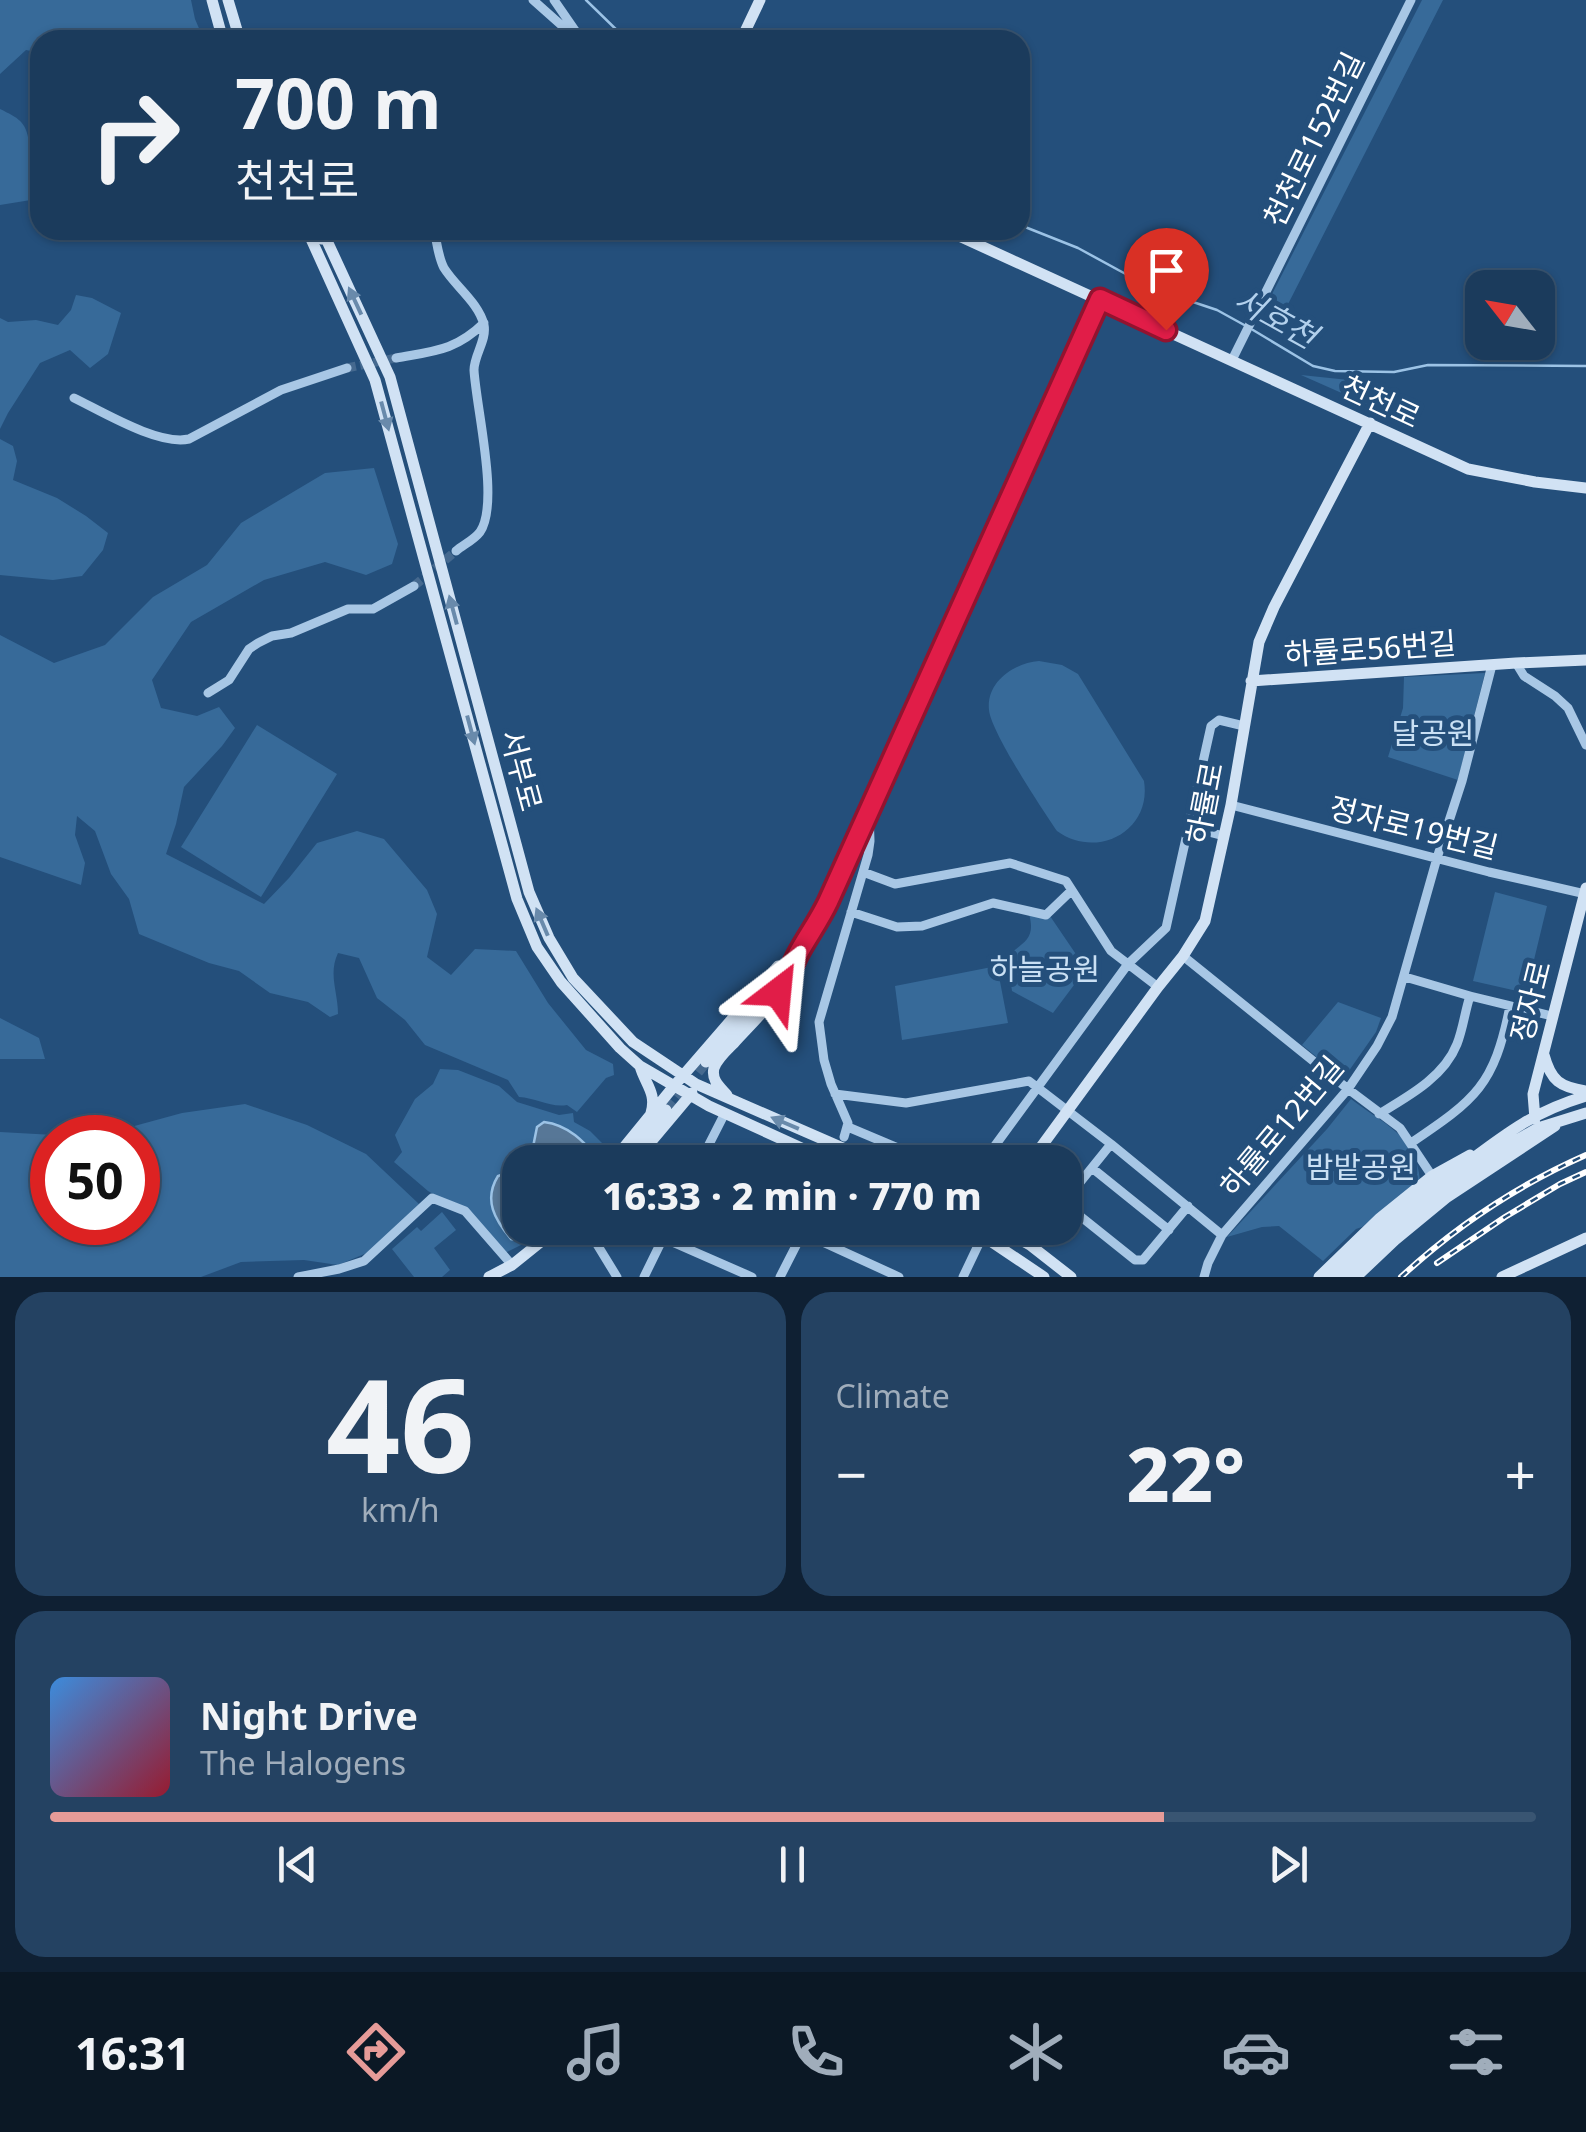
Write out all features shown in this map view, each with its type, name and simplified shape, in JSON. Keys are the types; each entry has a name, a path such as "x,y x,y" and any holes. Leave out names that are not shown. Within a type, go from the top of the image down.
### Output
{"main road":[{"path":"212,0 220,30"},
{"path":"228,0 237,30"},
{"path":"746,30 760,0"},
{"name":"서부로","path":"321,240 376,380 516,899 538,947 560,982 640,1066 678,1081 726,1113 795,1145"},
{"name":"서부로","path":"322,240 390,377 530,892 548,938 573,978 633,1042 678,1081"},
{"name":"천천로","path":"968,240 1468,469 1586,488"},
{"path":"626,1145 678,1081 704,1058 798,954 815,928 1100,299"},
{"name":"하률로","path":"1043,1145 1184,956 1205,921 1231,805 1259,642 1370,423"},
{"name":"하률로56번길","path":"1252,680 1586,660"},
{"name":"정자로","path":"1536,1122 1533,1094 1585,892"},
{"path":"732,1100 714,1082 712,1071 766,1008 790,975 798,954"},
{"path":"1543,1052 1555,1080 1586,1093"},
{"path":"655,1058 674,1062 704,1058"},
{"path":"640,1066 652,1090 650,1116"},
{"path":"648,1145 693,1090"},
{"name":"서부로","path":"693,1090 732,1100 836,1145"},
{"path":"1343,1277 1442,1190 1555,1105 1586,1093"},
{"path":"637,1145 666,1110"},
{"path":"1318,1277 1354,1241 1432,1176 1536,1122 1560,1122 1586,1113"},
{"path":"1356,1277 1446,1198 1560,1122"},
{"path":"1331,1277 1385,1225 1482,1149"},
{"path":"1502,1277 1586,1238"},
{"path":"489,1277 537,1245"},
{"path":"1003,1245 1044,1277"},
{"path":"1030,1245 1071,1277"},
{"path":"1510,1277 1533,1262"}],"street":[{"path":"534,0 568,30"},
{"path":"554,0 574,30"},
{"name":"천천로152번길","path":"1232,360 1411,0"},
{"path":"436,240 442,265 484,323 484,336 474,362 487,464 486,517 478,535 456,552"},
{"path":"396,358 445,349 468,338 484,323"},
{"path":"74,398 154,436 178,442 281,390 347,368"},
{"path":"208,693 229,680 258,642 291,634 348,609 373,609 414,586"},
{"path":"1516,662 1524,676 1568,708 1586,745"},
{"name":"하률로12번길","path":"1038,1087 1222,1235 1348,1090 1392,1017 1492,665"},
{"path":"995,1145 1128,964 1166,928 1211,726 1219,720 1244,726"},
{"name":"정자로19번길","path":"1231,805 1585,892"},
{"path":"869,811 870,840 863,872 820,1022 824,1060 846,1132 883,1145"},
{"path":"1189,827 1224,836"},
{"path":"863,872 896,884 1010,863 1066,881 1111,951 1158,987"},
{"path":"852,912 897,927 922,926 993,903 1046,914 1072,890"},
{"path":"1184,956 1400,1128 1432,1176"},
{"path":"1405,977 1552,1016"},
{"path":"1379,1114 1443,1069 1457,1044 1470,996"},
{"path":"1411,1143 1458,1111 1480,1090 1504,1035 1510,1006"},
{"path":"835,1094 906,1103 1029,1081 1038,1087"},
{"path":"709,1145 726,1113"},
{"path":"1082,1181 1111,1144"},
{"path":"1092,1168 1169,1230"},
{"path":"298,1277 364,1261 432,1198 465,1210 512,1265"},
{"path":"1082,1216 1135,1260 1143,1260 1188,1206"},
{"path":"1204,1277 1222,1235"},
{"path":"597,1245 617,1277"},
{"path":"644,1277 660,1245"},
{"path":"689,1245 752,1277"},
{"path":"780,1277 796,1245"},
{"path":"834,1245 899,1277"},
{"path":"963,1277 978,1245"}],"green space":[{"path":"0,0 191,0 200,30 30,30 30,51 26,50 0,74"},
{"path":"1422,0 1443,0 1284,312 1267,304"},
{"path":"0,109 26,129 30,143 30,200 0,205"},
{"path":"76,295 92,298 121,313 108,354 90,368 70,350 40,363 0,429 0,318 8,322 36,320 58,325 71,310"},
{"path":"1301,375 1387,384 1371,406"},
{"path":"0,439 13,446 17,461 13,480 57,498 108,533 103,550 82,576 53,580 0,575"},
{"path":"374,468 398,544 392,564 366,575 325,562 264,580 191,622 152,680 161,708 197,716 219,707 235,728 184,787 166,854 264,904 317,843 357,831 384,839 427,890 437,914 427,957 451,975 475,949 516,951 548,1003 586,1050 613,1064 614,1075 606,1078 577,1112 567,1105 519,1097 508,1080 425,1045 405,1020 377,998 359,958 338,953 334,976 338,1014 330,1017 308,1002 270,993 239,971 139,934 129,899 111,874 95,831 77,816 75,835 85,863 81,885 0,857 0,635 54,663 105,645 153,597 207,565 241,523 325,473"},
{"path":"1039,661 1062,665 1078,674 1144,781 1139,814 1118,836 1089,842 1057,831 998,735 989,710 992,691 1011,670"},
{"name":"달공원","path":"1485,673 1458,780 1388,757 1403,708 1404,677"},
{"path":"257,725 337,774 261,897 181,847"},
{"path":"1495,892 1547,906 1526,993 1473,981"},
{"name":"하늘공원","path":"1029,914 1050,916 1086,969 1053,1013 1012,991 1007,956 1030,935"},
{"path":"997,966 1008,1023 902,1040 895,986"},
{"path":"1338,1002 1381,1018 1376,1032 1346,1075 1340,1076 1302,1045"},
{"path":"0,1018 39,1038 45,1059 0,1059"},
{"path":"440,1069 458,1070 499,1086 517,1102 559,1115 573,1113 574,1122 604,1145 502,1145 502,1245 521,1245 499,1256 460,1210 428,1191 394,1162 402,1152 395,1135 415,1099 433,1084"},
{"name":"밤밭공원","path":"1351,1099 1405,1141 1420,1181 1356,1229 1323,1261 1279,1226 1227,1237 1327,1129"},
{"path":"245,1104 307,1125 366,1154 419,1204 374,1250 338,1265 304,1260 241,1262 201,1277 0,1277 0,1132 30,1134 30,1245 160,1245 160,1119"},
{"path":"442,1212 456,1230 434,1248 450,1270 442,1277 414,1277 392,1249"}],"shaded area":[{"path":"544,1122 553,1124 586,1145 533,1145 537,1127"},
{"path":"502,1175 502,1227 491,1201 498,1176"}],"waterway":[{"name":"서호천","path":"586,0 617,30"},
{"name":"서호천","path":"1030,229 1246,326"},
{"name":"서호천","path":"1253,330 1313,366 1335,371 1394,372 1428,365 1586,366"}],"tunnel":[{"path":"347,368 396,358"},
{"path":"414,586 456,551"},
{"path":"666,1110 706,1062"}],"railway":[{"path":"1401,1277 1488,1208 1586,1155"},
{"path":"1437,1263 1505,1217 1586,1172"}],"route":[{"path":"778,992 828,902 1100,299 1166,330"}]}
